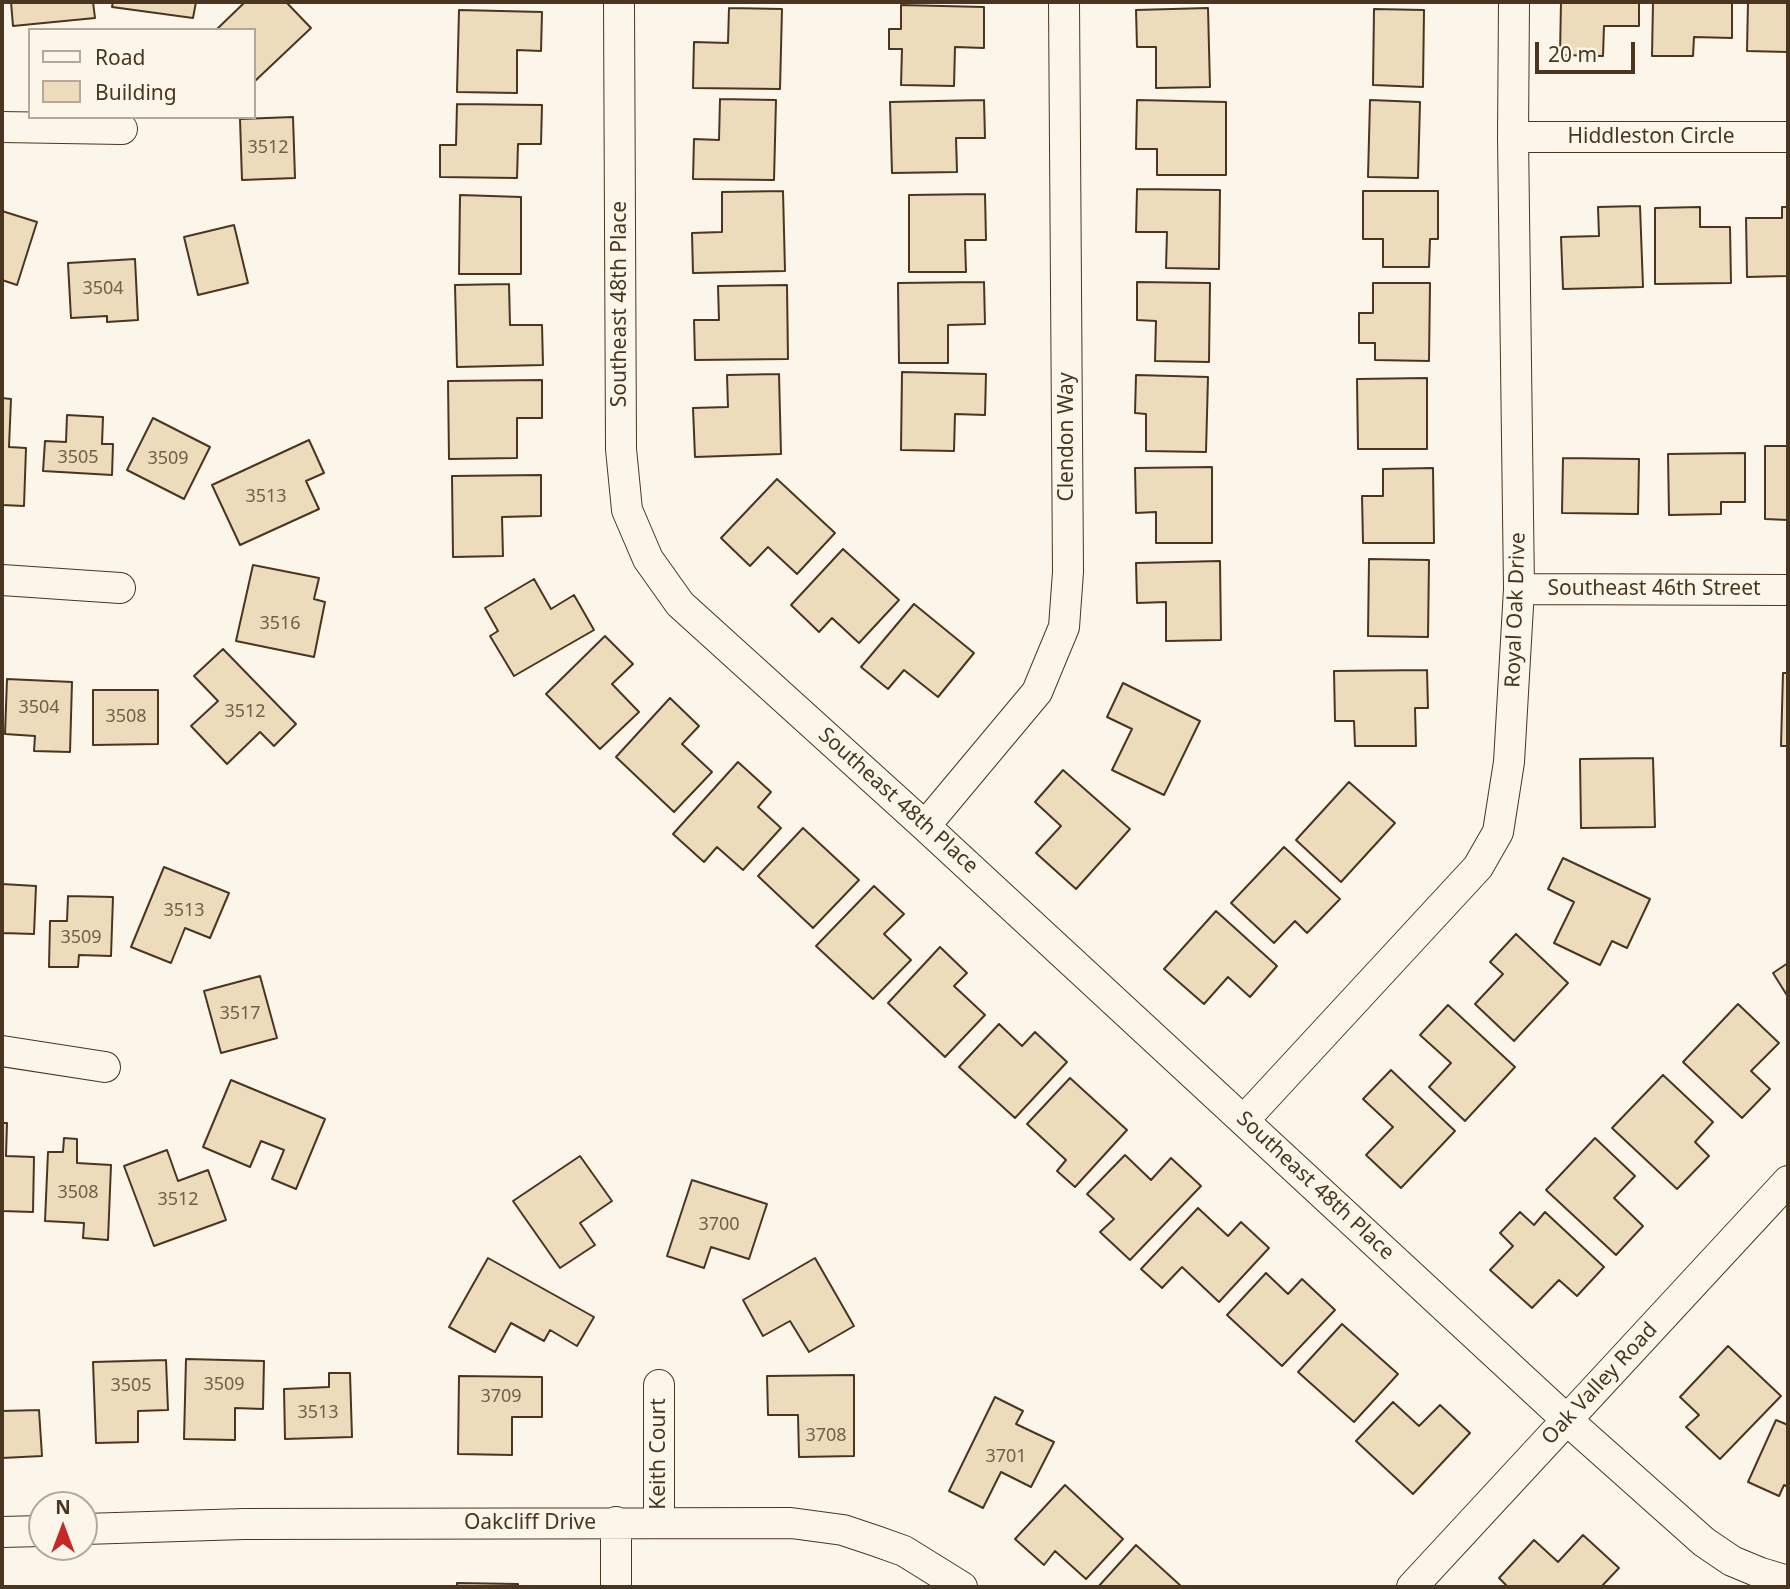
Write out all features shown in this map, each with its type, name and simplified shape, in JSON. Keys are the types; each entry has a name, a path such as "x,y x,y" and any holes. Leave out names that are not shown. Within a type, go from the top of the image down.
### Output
{"street":[{"name":"Southeast 48th Place","path":"619,2 621,449 627,510 648,559 680,604 925,825 1567,1420 1704,1542 1732,1561 1788,1581"},
{"name":"Clendon Way","path":"925,825 1037,692 1064,627 1068,572 1064,2"},
{"name":"Royal Oak Drive","path":"1244,1120 1478,867 1498,832 1509,762 1519,589 1513,136 1514,2"},
{"path":"2,127 122,129"},
{"name":"Hiddleston Circle","path":"1513,136 1788,137"},
{"path":"2,580 120,588"},
{"name":"Southeast 46th Street","path":"1519,589 1788,590"},
{"path":"2,1051 105,1067"},
{"name":"Oak Valley Road","path":"1412,1587 1788,1181"},
{"name":"Keith Court","path":"659,1385 659,1522"},
{"path":"616,1522 616,1587"},
{"name":"Oakcliff Drive","path":"98,1529 244,1524 791,1523 843,1530 904,1551 962,1587"},
{"path":"2,1532 28,1531"}],"building":[{"path":"11,2 93,2 95,18 13,26"},
{"path":"113,2 196,2 193,18 112,7"},
{"path":"245,2 286,2 311,28 256,80 256,28 218,28"},
{"path":"1561,2 1639,2 1639,26 1604,26 1603,56 1560,55"},
{"path":"1653,2 1732,2 1732,38 1694,37 1693,56 1652,56"},
{"path":"1748,2 1788,2 1788,52 1747,51"},
{"path":"901,5 984,7 984,48 955,47 954,86 901,85 902,49 889,49 889,29 901,29"},
{"path":"729,8 782,9 780,89 693,88 694,42 728,43"},
{"path":"1208,8 1210,87 1156,88 1156,47 1137,47 1136,10"},
{"path":"1374,9 1424,10 1423,87 1373,85"},
{"path":"459,10 542,12 541,51 517,50 517,93 457,92"},
{"path":"720,99 776,100 774,180 693,179 694,139 719,140"},
{"path":"984,100 985,138 956,138 957,172 892,173 890,102"},
{"path":"1137,100 1226,102 1226,175 1157,175 1157,149 1136,149"},
{"path":"1370,100 1420,102 1418,178 1368,177"},
{"path":"457,104 542,105 541,144 518,144 517,178 440,177 440,145 456,145"},
{"path":"293,117 295,178 242,180 240,119"},
{"path":"1137,189 1220,190 1219,269 1166,268 1167,232 1136,232"},
{"path":"783,191 785,271 693,273 692,233 722,232 722,192"},
{"path":"1363,191 1438,191 1438,239 1430,239 1429,267 1383,267 1383,239 1363,239"},
{"path":"985,194 986,240 965,240 966,272 909,272 909,195"},
{"path":"460,195 521,197 521,274 459,274"},
{"path":"1640,206 1643,287 1563,289 1561,237 1599,236 1598,207"},
{"path":"1700,207 1700,227 1730,227 1731,283 1655,284 1655,208"},
{"path":"1782,207 1788,207 1788,276 1747,277 1746,218 1782,218"},
{"path":"2,211 37,222 17,285 2,280"},
{"path":"234,225 248,283 198,295 184,237"},
{"path":"135,259 138,320 107,322 107,316 71,318 68,263"},
{"path":"984,282 985,324 948,325 948,363 899,363 898,283"},
{"path":"1137,282 1210,283 1209,362 1155,361 1156,321 1137,320"},
{"path":"1373,283 1430,283 1429,361 1375,360 1375,343 1359,343 1359,313 1373,313"},
{"path":"509,284 510,325 542,325 543,365 457,367 455,285"},
{"path":"787,285 788,359 695,360 694,320 719,320 718,286"},
{"path":"902,372 986,374 985,415 955,414 954,451 901,450"},
{"path":"779,374 781,454 695,457 693,408 728,407 727,375"},
{"path":"1136,375 1208,377 1206,452 1146,451 1146,414 1135,413"},
{"path":"1427,378 1427,449 1358,449 1357,379"},
{"path":"542,380 542,418 517,418 517,458 449,459 448,381"},
{"path":"2,398 11,399 9,447 26,448 24,506 2,505"},
{"path":"67,415 103,417 102,444 113,444 112,475 43,471 45,441 66,442"},
{"path":"153,418 210,447 184,499 127,470"},
{"path":"309,440 324,473 306,481 319,509 240,545 212,485"},
{"path":"1765,446 1788,446 1788,520 1765,519"},
{"path":"1745,453 1745,502 1721,502 1721,514 1669,515 1668,454"},
{"path":"1563,458 1639,459 1638,514 1562,513"},
{"path":"1212,467 1212,543 1156,543 1156,512 1136,513 1135,468"},
{"path":"1433,468 1434,543 1363,543 1362,496 1383,496 1383,469"},
{"path":"541,475 541,516 502,517 503,556 453,557 452,476"},
{"path":"777,479 835,533 797,574 768,547 750,566 721,538"},
{"path":"843,549 899,600 859,643 832,618 819,632 791,605"},
{"path":"1369,559 1429,560 1428,637 1368,636"},
{"path":"1220,561 1221,640 1166,641 1166,602 1137,603 1136,563"},
{"path":"253,565 319,578 314,599 325,602 314,657 236,641"},
{"path":"534,579 551,609 574,595 594,630 514,676 490,636 498,631 485,608"},
{"path":"914,604 974,653 938,697 904,670 888,689 861,667"},
{"path":"605,636 633,664 612,684 639,712 600,749 546,694"},
{"path":"223,649 296,724 274,746 260,732 227,764 191,726 218,701 194,676"},
{"path":"1427,670 1428,708 1415,708 1416,746 1355,746 1354,721 1335,721 1334,671"},
{"path":"1783,673 1788,673 1788,746 1781,746"},
{"path":"7,679 72,682 70,752 34,751 35,736 5,734"},
{"path":"1123,683 1200,721 1164,795 1112,770 1132,729 1107,717"},
{"path":"93,690 158,690 158,744 93,745"},
{"path":"670,698 699,726 682,744 712,772 674,812 616,757"},
{"path":"1653,758 1655,827 1581,828 1580,759"},
{"path":"738,762 771,792 758,807 781,828 743,870 717,847 704,862 673,834"},
{"path":"1063,770 1130,829 1076,889 1036,853 1061,826 1035,802"},
{"path":"1349,782 1395,823 1341,882 1296,840"},
{"path":"803,828 859,880 813,928 758,876"},
{"path":"1284,847 1340,899 1307,933 1295,921 1274,943 1231,903"},
{"path":"1563,858 1650,899 1627,948 1612,941 1600,965 1554,943 1574,902 1548,889"},
{"path":"164,867 229,893 210,938 185,928 171,963 131,947"},
{"path":"2,884 36,886 34,934 2,933"},
{"path":"874,886 904,914 884,934 911,960 873,999 816,946"},
{"path":"68,896 113,897 111,956 79,955 78,967 49,967 50,921 67,921"},
{"path":"1216,911 1277,966 1250,997 1228,977 1204,1004 1164,969"},
{"path":"1516,934 1568,983 1514,1041 1475,1004 1503,974 1490,962"},
{"path":"940,947 967,973 954,986 985,1015 945,1057 888,1003"},
{"path":"1788,963 1788,997 1773,973"},
{"path":"260,976 277,1038 221,1053 204,991"},
{"path":"1738,1004 1779,1043 1751,1071 1770,1089 1742,1118 1683,1062"},
{"path":"1448,1005 1515,1067 1465,1121 1429,1087 1451,1063 1420,1035"},
{"path":"999,1024 1022,1046 1035,1032 1067,1062 1015,1118 959,1067"},
{"path":"1391,1070 1455,1131 1401,1188 1366,1155 1393,1127 1363,1099"},
{"path":"1663,1075 1713,1122 1695,1142 1709,1156 1677,1189 1612,1128"},
{"path":"1070,1078 1127,1130 1075,1187 1057,1171 1066,1160 1027,1124"},
{"path":"231,1080 325,1119 296,1189 272,1179 284,1150 261,1141 250,1167 203,1147"},
{"path":"2,1123 7,1123 6,1156 34,1157 33,1212 2,1211"},
{"path":"64,1138 77,1139 77,1163 111,1165 108,1240 83,1238 84,1223 45,1221 48,1152 63,1152"},
{"path":"1595,1138 1635,1176 1614,1198 1643,1226 1616,1255 1546,1190"},
{"path":"167,1150 178,1181 208,1170 226,1220 154,1246 124,1166"},
{"path":"1125,1155 1151,1180 1171,1158 1201,1186 1130,1260 1100,1232 1114,1219 1087,1194"},
{"path":"580,1156 612,1201 580,1223 595,1245 560,1268 513,1201"},
{"path":"692,1180 767,1204 749,1259 711,1247 704,1268 667,1256"},
{"path":"1198,1208 1228,1236 1241,1222 1269,1248 1219,1302 1182,1267 1162,1288 1141,1269"},
{"path":"1520,1212 1534,1225 1545,1212 1604,1267 1577,1296 1559,1280 1532,1308 1490,1270 1513,1246 1500,1233"},
{"path":"488,1258 594,1317 577,1346 550,1330 544,1341 511,1323 495,1352 449,1327"},
{"path":"815,1258 854,1326 809,1352 790,1321 763,1336 743,1300"},
{"path":"1266,1273 1288,1294 1302,1279 1335,1310 1282,1366 1227,1315"},
{"path":"1342,1324 1398,1374 1354,1422 1298,1372"},
{"path":"1728,1346 1781,1396 1720,1459 1686,1427 1699,1415 1680,1397"},
{"path":"186,1359 264,1361 263,1409 235,1408 235,1440 184,1439"},
{"path":"166,1360 168,1410 138,1411 138,1442 96,1443 93,1362"},
{"path":"329,1373 350,1373 352,1437 285,1439 284,1389 329,1387"},
{"path":"854,1375 854,1456 799,1457 798,1415 768,1415 767,1376"},
{"path":"459,1376 542,1377 542,1417 512,1417 512,1455 458,1454"},
{"path":"995,1397 1023,1411 1016,1424 1054,1442 1031,1487 1001,1472 983,1508 949,1491"},
{"path":"1393,1402 1419,1426 1440,1405 1470,1433 1413,1494 1356,1441"},
{"path":"39,1410 42,1456 2,1458 2,1411"},
{"path":"1776,1420 1788,1425 1788,1487 1784,1485 1779,1496 1748,1482"},
{"path":"1065,1485 1123,1539 1086,1579 1055,1551 1044,1565 1015,1539"},
{"path":"1583,1535 1619,1568 1601,1587 1508,1587 1499,1578 1534,1540 1558,1562"},
{"path":"1136,1545 1182,1587 1098,1587"},
{"path":"457,1583 518,1584 518,1587 457,1587"}]}
